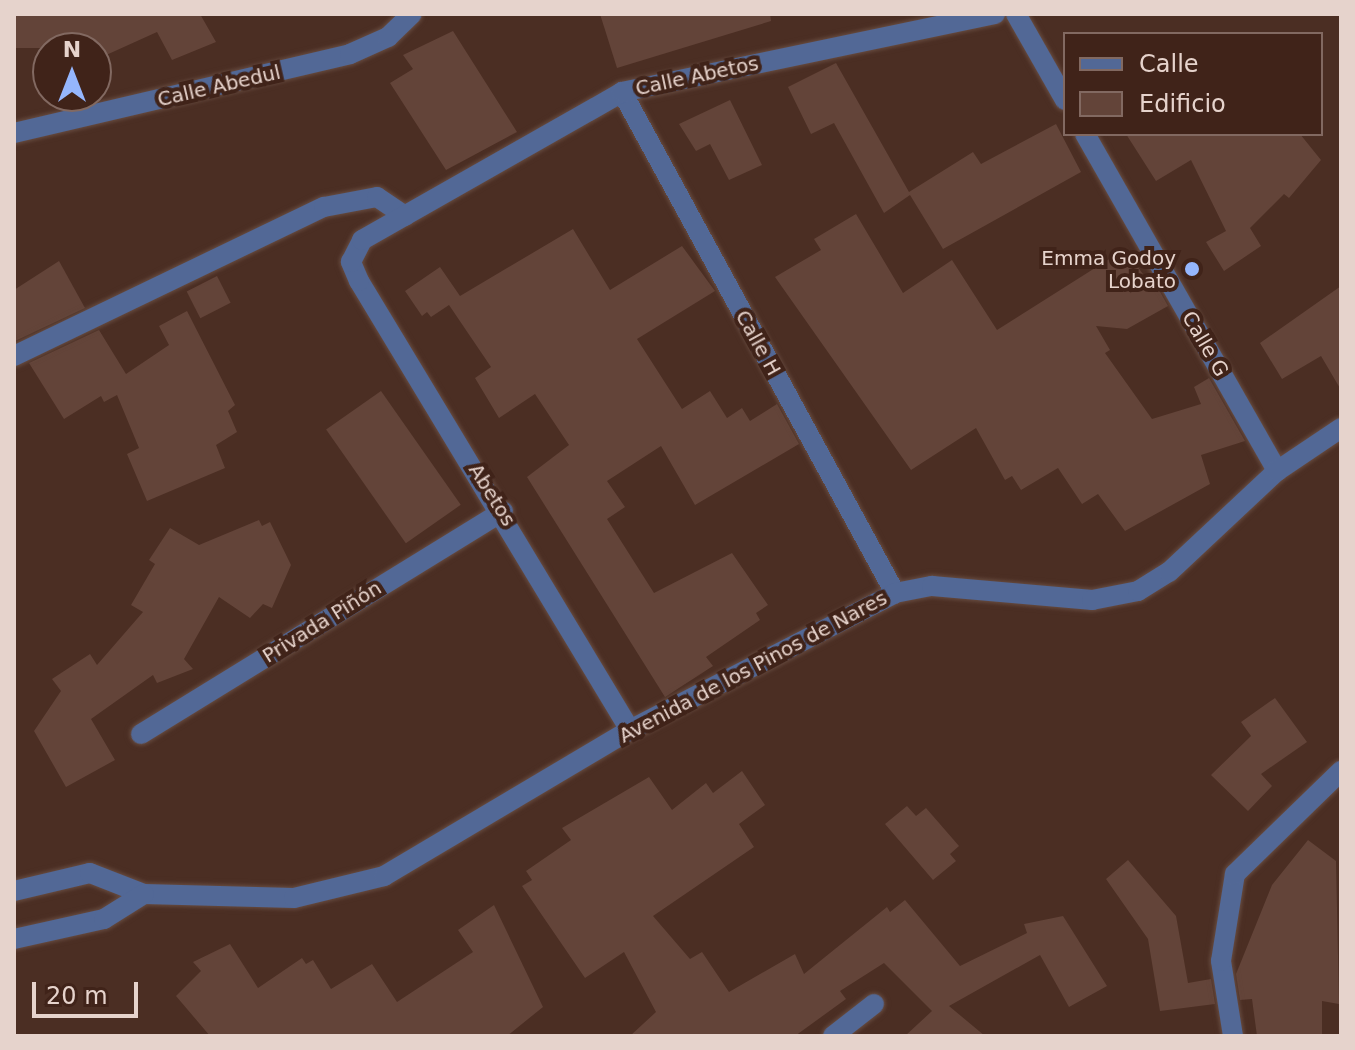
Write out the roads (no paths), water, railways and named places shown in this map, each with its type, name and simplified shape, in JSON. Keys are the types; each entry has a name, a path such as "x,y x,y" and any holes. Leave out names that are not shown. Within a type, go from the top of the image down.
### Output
{"street":[{"name":"Calle Abedul","path":"14,133 350,54 388,37 412,14"},
{"name":"Calle Abetos","path":"351,262 362,240 622,92 995,14"},
{"path":"1016,14 1063,96"},
{"name":"Calle H","path":"622,92 895,593"},
{"name":"Calle G","path":"1086,136 1277,471"},
{"path":"14,356 324,207 377,197 405,216"},
{"name":"Abetos","path":"351,262 503,511 630,730"},
{"name":"Avenida de los Pinos de Nares","path":"14,891 90,873 144,894 294,898 384,876 630,730 895,593 932,586 1092,600 1138,591 1169,572 1277,471 1341,428"},
{"name":"Privada Piñón","path":"141,734 503,511"},
{"path":"1233,1036 1221,961 1235,874 1341,771"},
{"path":"14,939 104,919 144,894"},
{"path":"833,1036 874,1004"}],"place":[{"name":"Emma Godoy Lobato","path":"1192,269"}]}
